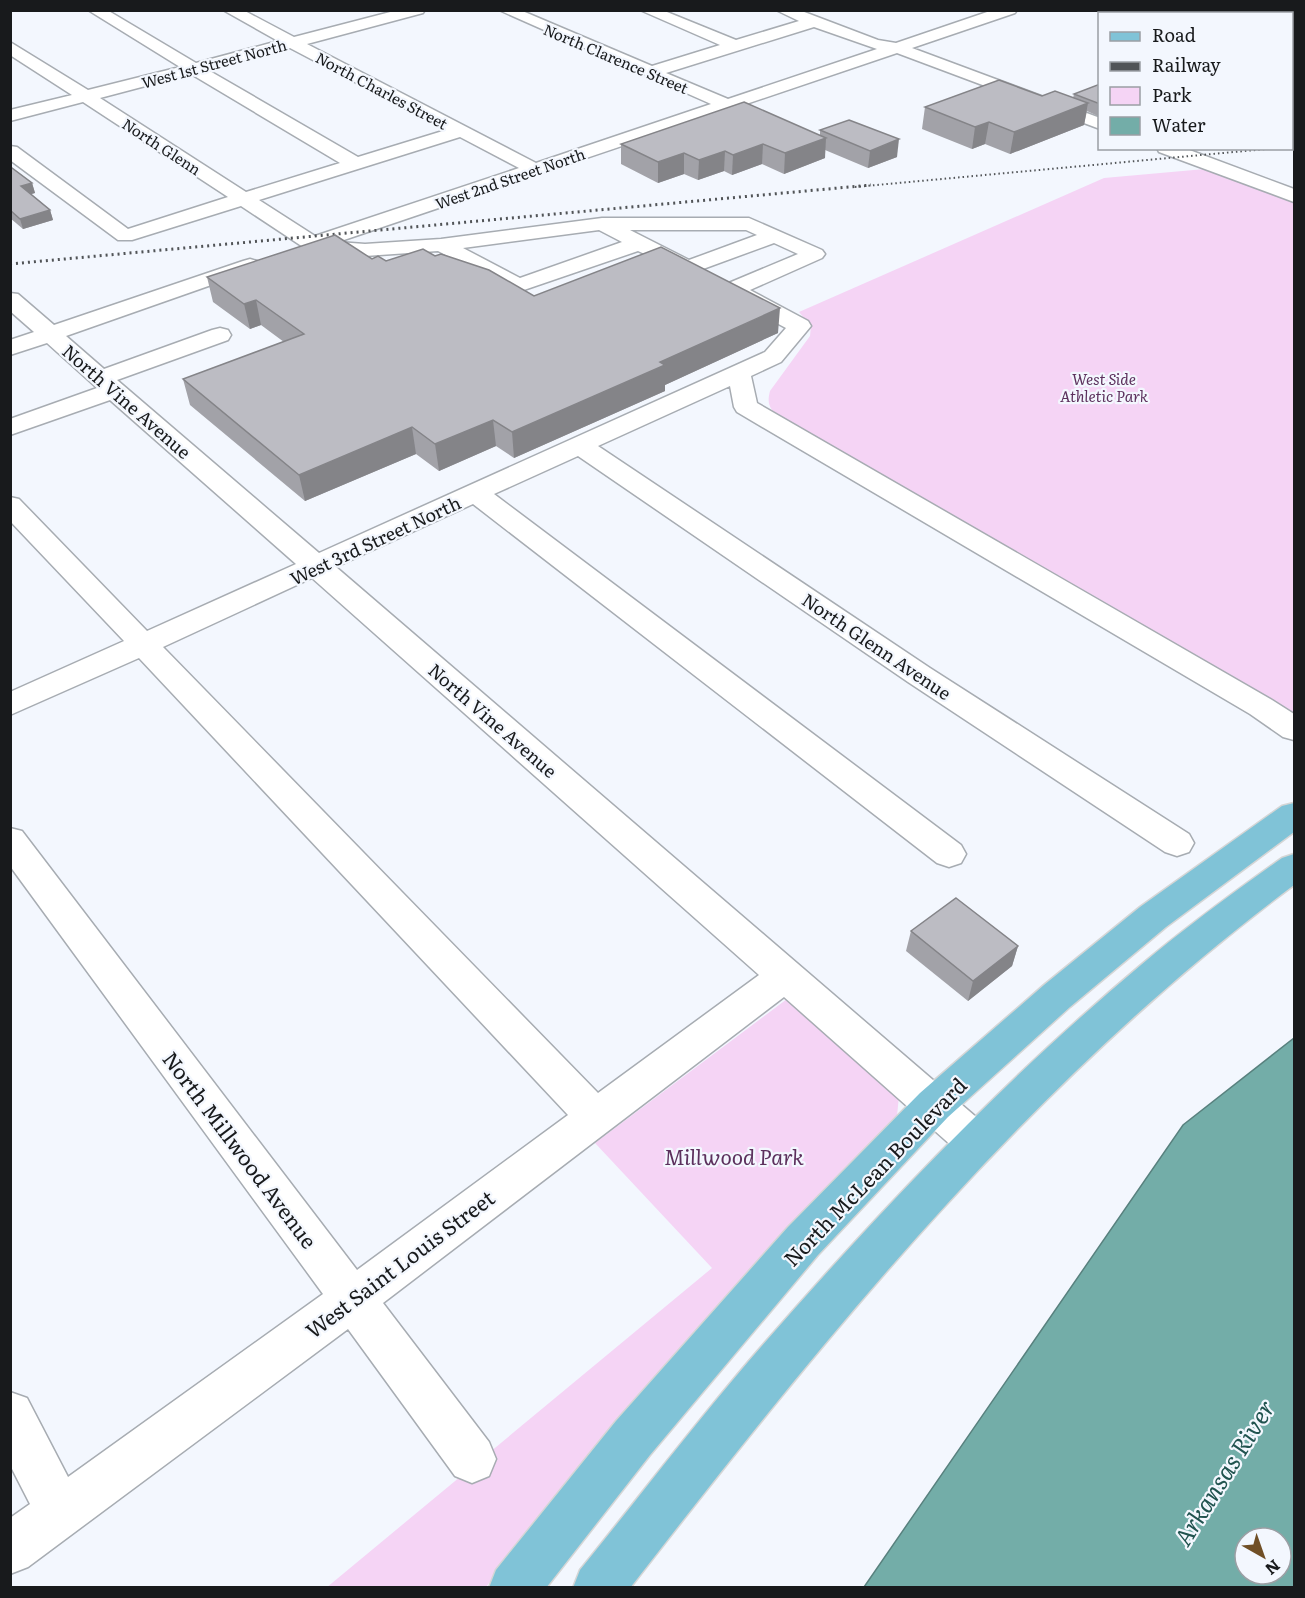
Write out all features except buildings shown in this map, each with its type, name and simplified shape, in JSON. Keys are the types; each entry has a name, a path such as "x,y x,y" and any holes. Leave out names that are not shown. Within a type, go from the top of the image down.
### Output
{"main road":[{"name":"North McLean Boulevard","path":"514,1587 633,1438 788,1258 934,1105 1057,996 1153,917 1294,815"},
{"path":"598,1587 787,1352 976,1142 1068,1052 1158,972 1294,867"}],"street":[{"path":"95,10 356,164"},
{"name":"North Charles Street","path":"230,10 534,169"},
{"path":"368,10 386,19"},
{"name":"West 1st Street North","path":"10,116 417,10"},
{"name":"North Clarence Street","path":"506,10 727,105"},
{"path":"647,10 736,46"},
{"path":"783,10 808,16 874,44 897,48 1098,123"},
{"name":"West 2nd Street North","path":"303,247 1010,10"},
{"path":"651,72 736,46 808,16"},
{"name":"North Glenn","path":"10,47 244,199 303,247"},
{"path":"10,151 125,236 461,131"},
{"path":"1171,150 1294,196"},
{"path":"303,247 366,250 607,227 749,224 815,254 732,290 607,227 545,251"},
{"path":"688,267 775,236"},
{"path":"441,244 518,286 640,243"},
{"path":"10,348 270,258"},
{"path":"488,270 511,263"},
{"name":"West 3rd Street North","path":"10,705 317,567 772,357 800,326 732,290"},
{"name":"North Vine Avenue","path":"10,299 976,1142"},
{"path":"10,428 220,335"},
{"path":"739,374 746,406 1261,707 1294,729"},
{"name":"North Glenn Avenue","path":"579,445 919,675 1177,843"},
{"path":"475,493 949,854"},
{"path":"10,505 142,646 595,1116"},
{"name":"North Millwood Avenue","path":"10,840 472,1459"},
{"name":"West Saint Louis Street","path":"10,1548 353,1299 786,975"},
{"path":"10,1415 60,1512"}],"green space":[{"name":"West Side Athletic Park","path":"1205,169 1294,202 1294,716 782,420 769,404 770,391 810,336 811,326 799,312 1104,178"},
{"name":"Millwood Park","path":"791,996 899,1096 897,1116 661,1369 486,1587 326,1588 712,1268 595,1143"}],"water":[{"name":"Arkansas River","path":"1294,1038 1294,1587 864,1587 1183,1125"}],"railway":[{"path":"855,187 1255,150"},
{"path":"10,264 871,185"}]}
